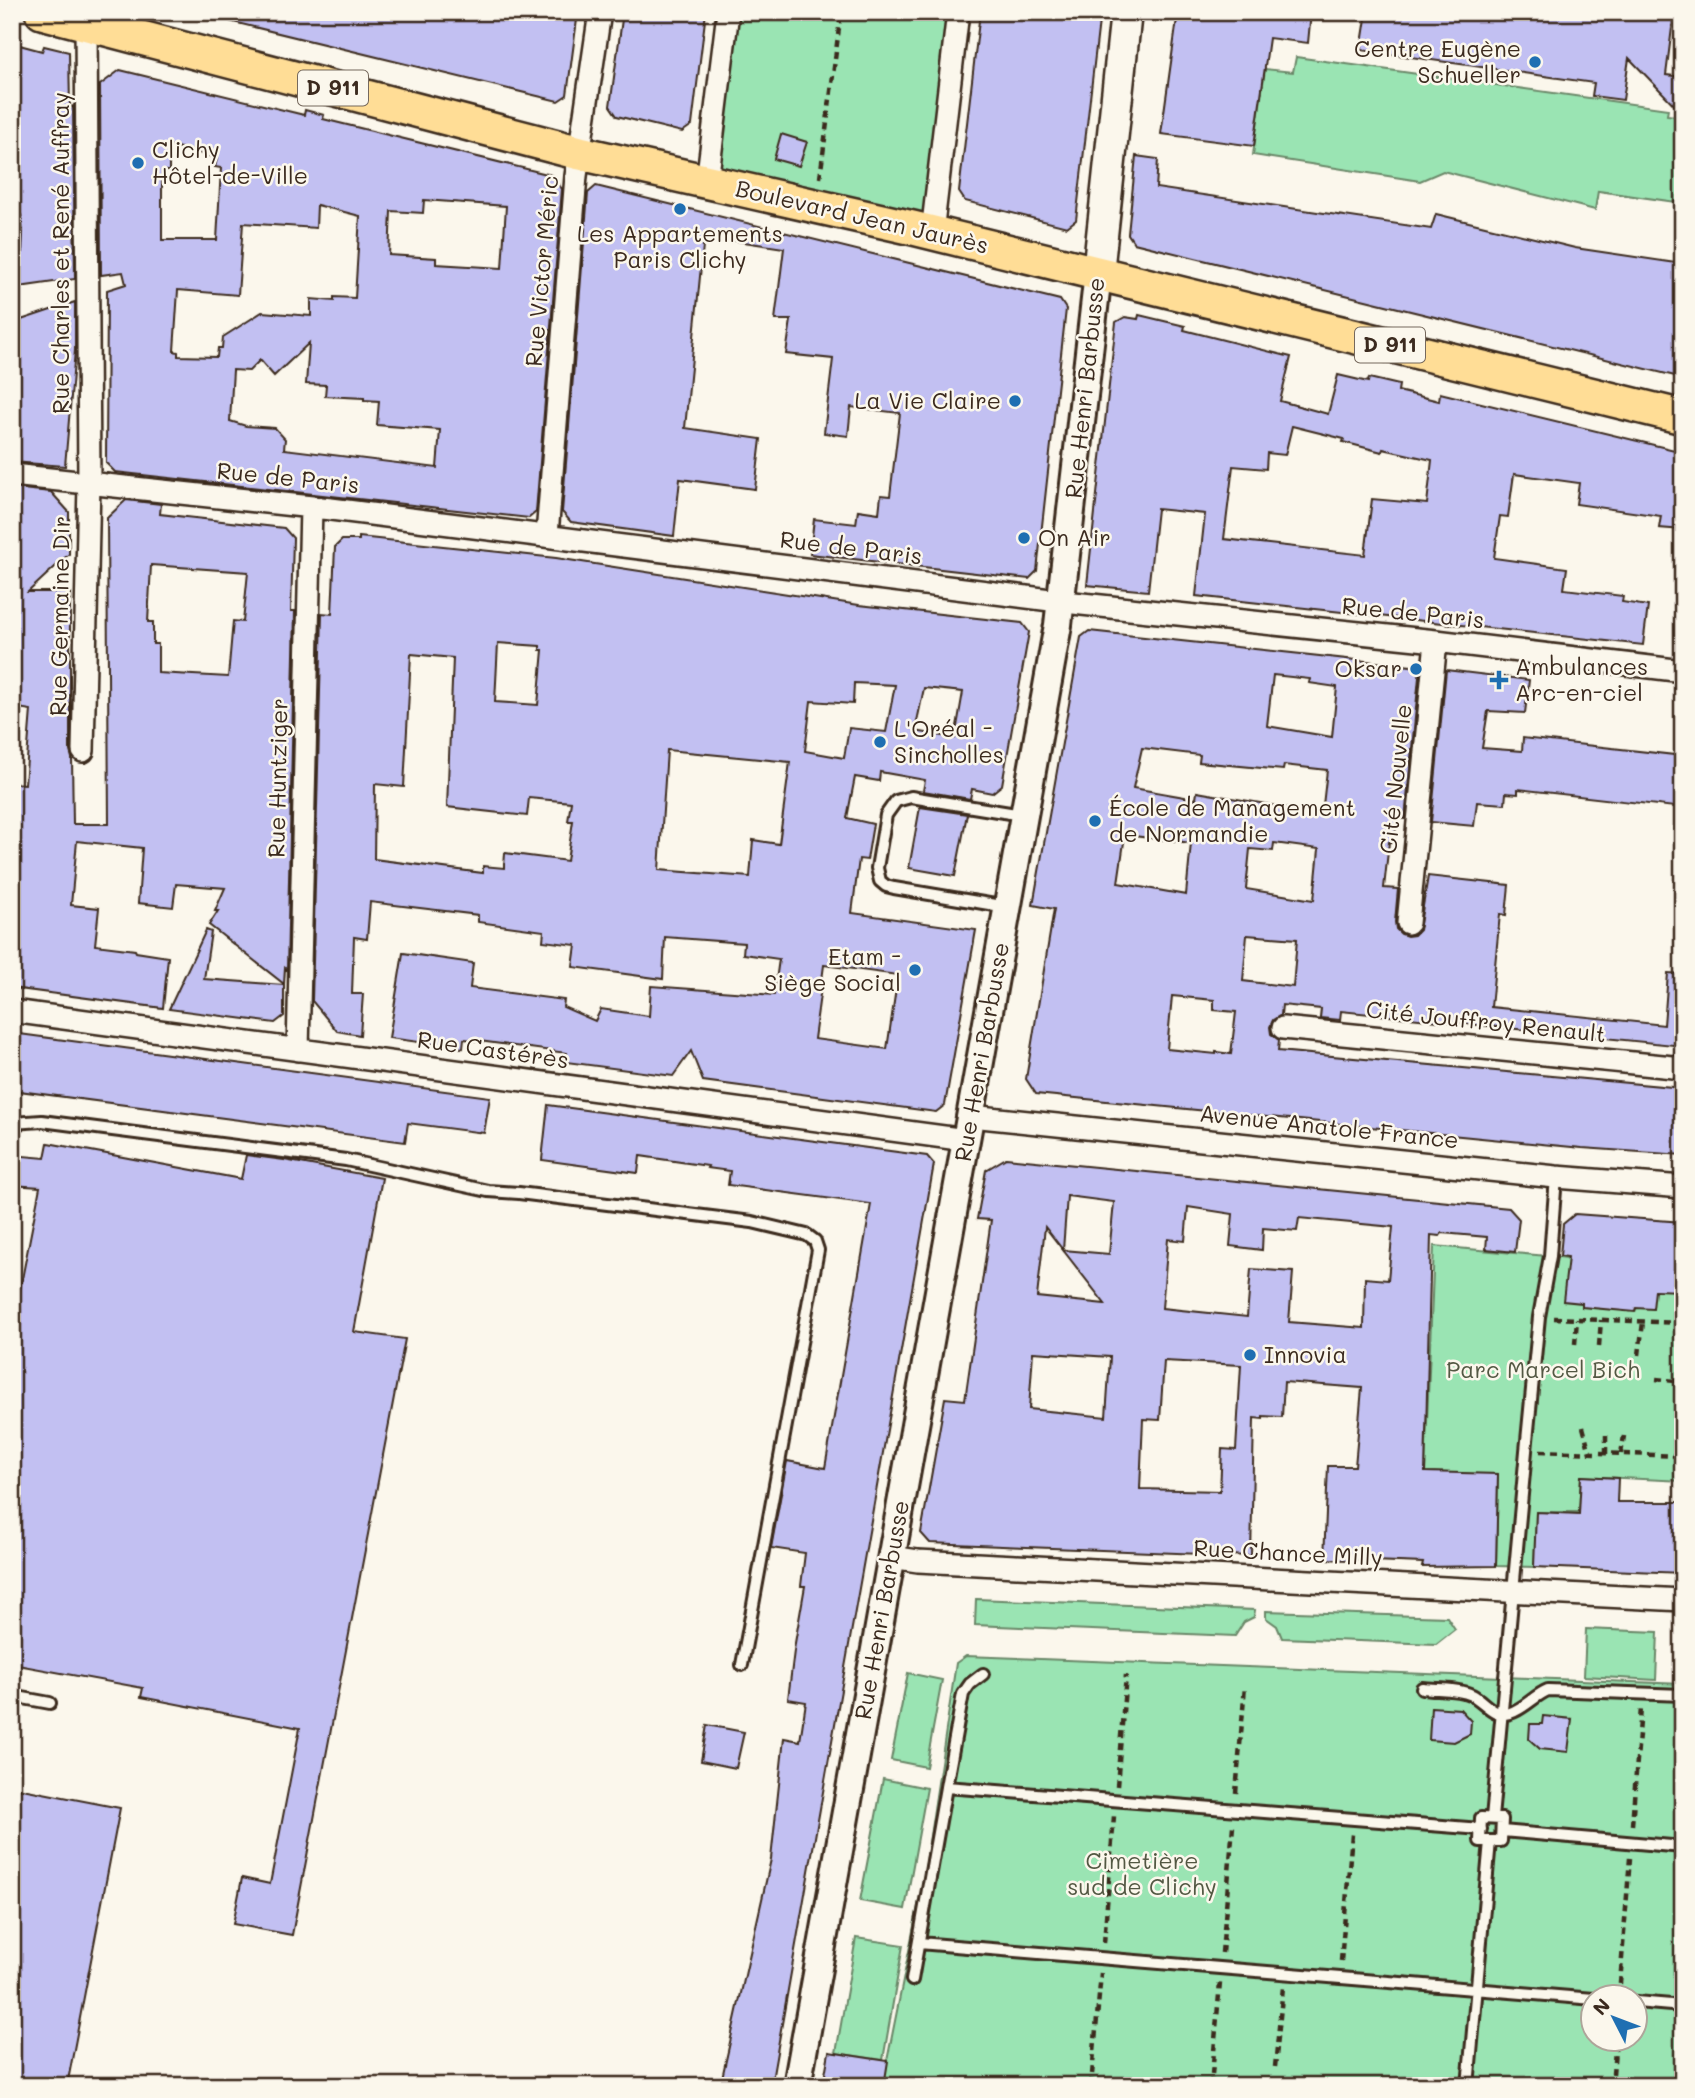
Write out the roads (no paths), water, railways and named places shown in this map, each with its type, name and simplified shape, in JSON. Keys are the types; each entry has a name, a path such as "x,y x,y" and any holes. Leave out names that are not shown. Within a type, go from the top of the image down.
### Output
{"main road":[{"name":"Boulevard Jean Jaurès","path":"42,12 580,153 932,233 1683,417"},
{"name":"Rue Henri Barbusse","path":"1098,273 1126,12"}],"street":[{"name":"Rue Victor Méric","path":"547,535 576,176 600,12"},
{"path":"706,182 728,12"},
{"path":"932,233 958,12"},
{"name":"Rue Charles et René Auffray","path":"86,23 89,483"},
{"name":"Rue Henri Barbusse","path":"797,2086 1058,625 1098,273"},
{"name":"Rue de Paris","path":"12,475 547,535 1060,601 1436,641 1683,671"},
{"name":"Rue Germaine Dir","path":"83,751 89,483"},
{"name":"Rue Huntziger","path":"298,1050 311,508"},
{"name":"Cité Nouvelle","path":"1408,923 1436,641"},
{"name":"Rue Castérès","path":"12,1010 298,1050 968,1128"},
{"name":"Cité Jouffroy Renault","path":"1283,1028 1683,1068"},
{"name":"Avenue Anatole France","path":"968,1128 1683,1187"},
{"name":"Rue Chance Milly","path":"891,1557 918,1561 1683,1600"}],"lane":[{"path":"1007,907 886,886 880,881 877,868 881,842 886,815 896,801 903,798 911,797 1023,815"},
{"path":"12,1123 42,1121 346,1160 488,1191 752,1222 807,1234 815,1241 818,1250 742,1665"},
{"path":"1492,1818 1539,1317 1549,1256 1556,1177"},
{"path":"912,1980 963,1694 970,1684 983,1674"},
{"path":"1422,1688 1469,1694 1501,1714 1510,1713 1548,1690 1683,1695"},
{"path":"12,1696 50,1703"},
{"path":"946,1787 1481,1829"},
{"path":"1481,1818 1502,1819 1501,1841 1480,1841 1481,1829 1481,1818"},
{"path":"1502,1831 1683,1847"},
{"path":"1468,2086 1490,1841"},
{"path":"919,1943 1580,1998"},
{"path":"1650,2003 1683,2006"}],"place":[{"name":"Centre Eugène Schueller","path":"1535,62"},
{"name":"Clichy Hôtel-de-Ville","path":"138,163"},
{"name":"Les Appartements Paris Clichy","path":"680,209"},
{"name":"La Vie Claire","path":"1015,401"},
{"name":"On Air","path":"1024,538"},
{"name":"Oksar","path":"1416,669"},
{"name":"Ambulances Arc-en-ciel","path":"1499,680"},
{"name":"L'Oréal - Sincholles","path":"880,742"},
{"name":"École de Management de Normandie","path":"1095,821"},
{"name":"Etam - Siège Social","path":"915,970"},
{"name":"Innovia","path":"1250,1355"}],"park label":[{"name":"Parc Marcel Bich","path":"1543,1370"},
{"name":"Cimetière sud de Clichy","path":"1142,1874"}]}
